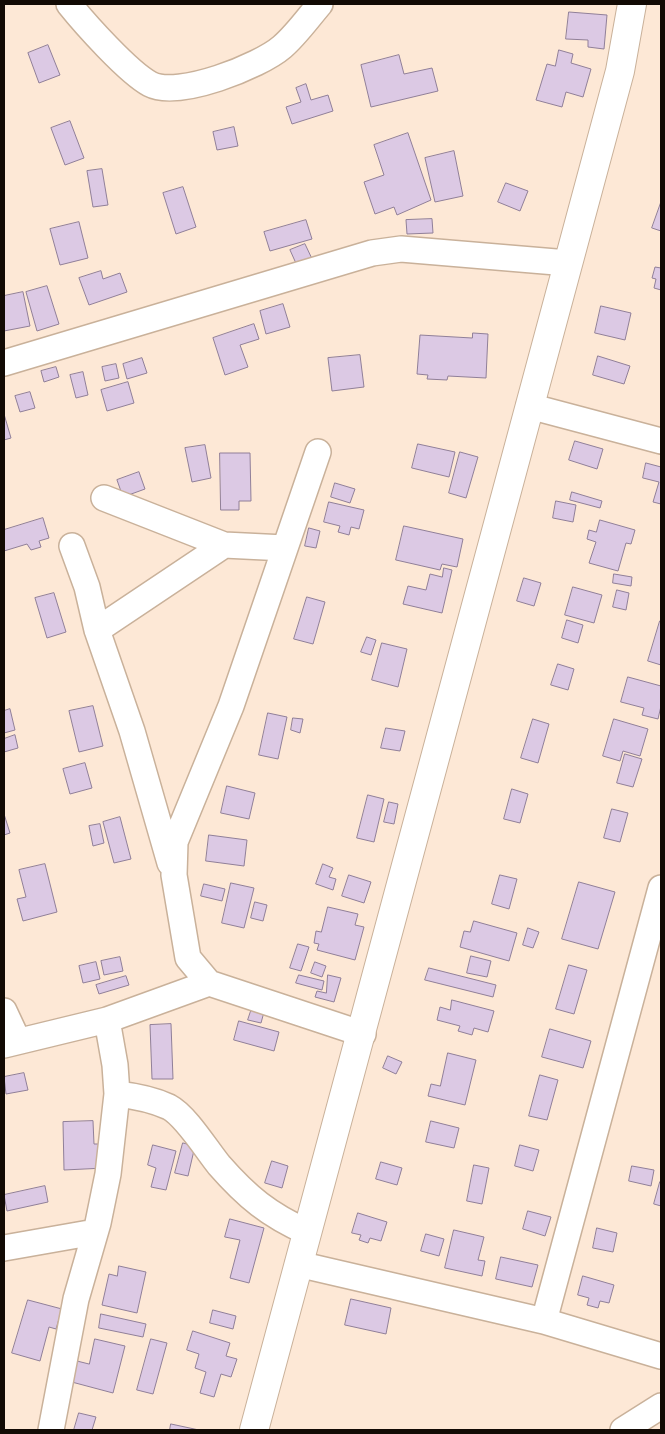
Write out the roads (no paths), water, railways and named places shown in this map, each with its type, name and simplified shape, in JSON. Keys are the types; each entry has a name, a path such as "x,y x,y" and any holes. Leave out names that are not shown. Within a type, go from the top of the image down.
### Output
{"street":[{"path":"69,4 133,71 151,85 172,87 205,83 221,78 282,48 320,4"},
{"path":"254,1430 620,71 632,4"},
{"path":"4,363 372,253 401,248 568,263"},
{"path":"529,406 661,441"},
{"path":"174,875 175,842 231,706 318,452"},
{"path":"104,498 224,545 285,548"},
{"path":"98,630 224,545"},
{"path":"72,546 87,586 98,630 132,731 174,875 188,958 209,983 362,1034"},
{"path":"544,1321 661,888"},
{"path":"4,1010 11,1043 106,1020 209,983"},
{"path":"52,1430 76,1299 95,1232 108,1174 117,1094 106,1020"},
{"path":"117,1094 143,1097 170,1108 198,1136 219,1164 263,1209 278,1219 307,1232"},
{"path":"4,1248 95,1232"},
{"path":"298,1264 544,1321 661,1356"},
{"path":"623,1430 661,1406"}]}
